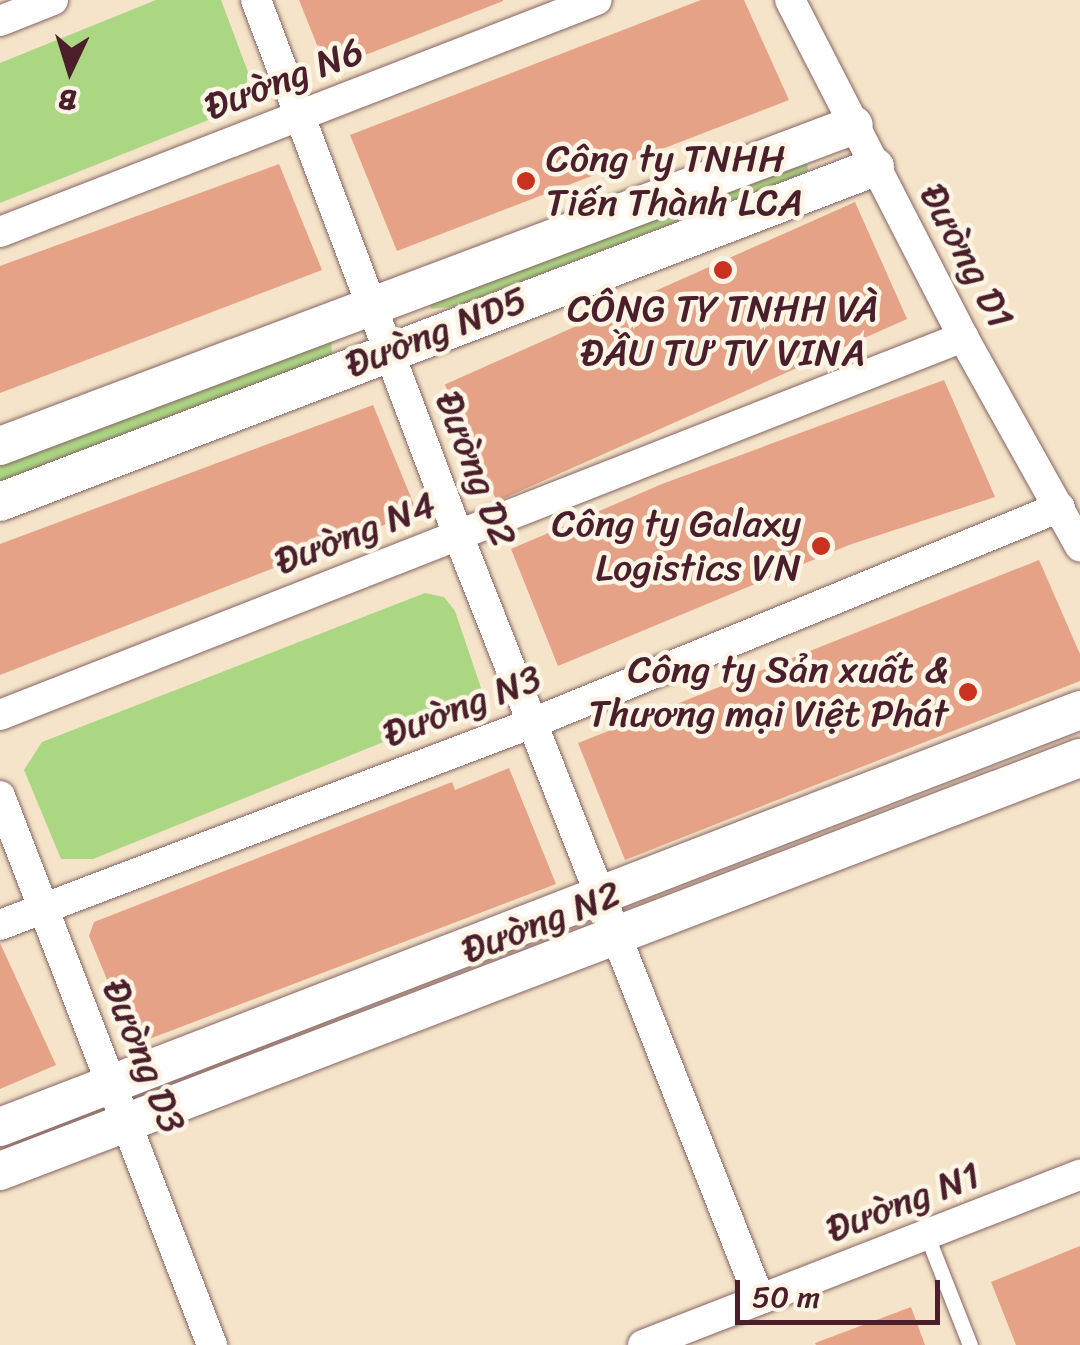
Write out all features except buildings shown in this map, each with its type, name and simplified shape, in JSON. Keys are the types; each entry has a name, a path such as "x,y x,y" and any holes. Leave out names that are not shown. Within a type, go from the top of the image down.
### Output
{"street":[{"path":"0,21 54,0"},
{"name":"Đường D2","path":"256,0 458,536 606,897 760,1300"},
{"name":"Đường N6","path":"0,232 597,0"},
{"name":"Đường D1","path":"790,0 963,336 1080,546"},
{"name":"Đường ND5","path":"0,446 369,303 854,125"},
{"name":"Đường ND5","path":"0,502 388,350 875,167"},
{"name":"Đường N4","path":"0,715 963,336"},
{"name":"Đường N3","path":"0,925 534,722 1060,507"},
{"name":"Đường N2","path":"0,1171 127,1123 606,897 1080,710"},
{"name":"Đường N2","path":"0,1127 111,1082 621,938 1080,758"},
{"path":"879,789 896,830"},
{"name":"Đường D3","path":"0,796 212,1345"},
{"name":"Đường N1","path":"643,1345 1080,1175"}],"lane":[{"path":"927,1236 970,1345"}],"green space":[{"path":"156,0 221,0 248,72 245,98 231,111 0,203 0,63"},
{"path":"807,156 808,171 794,177 457,306 431,309 430,300"},
{"path":"331,338 332,355 0,485 0,464"},
{"path":"425,593 444,597 455,611 481,688 478,704 93,859 61,859 24,770 42,742"}],"place":[{"name":"Công ty TNHH Tiến Thành LCA","path":"526,181"},
{"name":"CÔNG TY TNHH VÀ ĐẦU TƯ TV VINA","path":"723,270"},
{"name":"Công ty Galaxy Logistics VN","path":"821,546"},
{"name":"Công ty Sản xuất & Thương mại Việt Phát","path":"968,692"}]}
